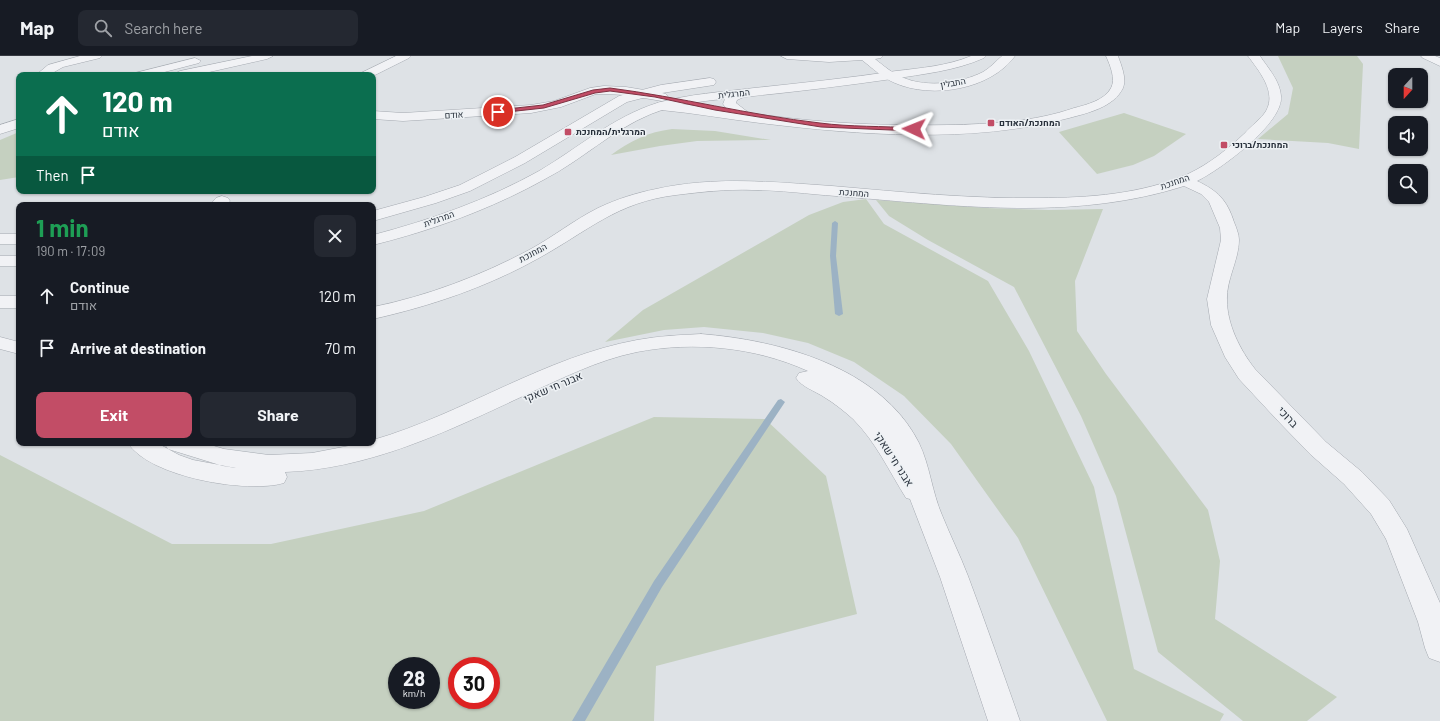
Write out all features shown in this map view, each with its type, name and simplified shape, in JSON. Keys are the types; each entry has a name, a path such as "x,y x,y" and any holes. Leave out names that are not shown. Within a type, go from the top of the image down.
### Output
{"street":[{"path":"44,72 51,68 96,56"},
{"path":"152,72 220,56"},
{"path":"194,72 267,56"},
{"path":"371,72 405,56"},
{"path":"787,56 874,60 897,63"},
{"name":"המרגלית","path":"376,239 429,223 515,189 543,174 615,127 640,114 658,107 682,101 844,83 932,70 968,62 980,56"},
{"name":"התבלין","path":"874,60 892,76 910,84 923,86 956,84 988,74 1009,56"},
{"path":"641,93 653,98 658,107 773,121 821,125 914,129 964,129 1003,126 1035,122 1057,117 1103,102 1113,94 1117,88 1118,80 1112,56"},
{"name":"המחנכת","path":"376,312 450,292 535,253 625,202 648,195 675,190 710,186 752,185 955,200 1036,203 1100,199 1137,193 1184,180 1222,160 1272,111 1275,101 1275,94 1272,83 1254,56"},
{"path":"1427,56 1440,63"},
{"path":"841,70 874,60"},
{"name":"המרגלית","path":"376,215 430,200 471,185 520,160 623,99 668,87 721,81"},
{"path":"604,90 617,92 623,99"},
{"name":"אודם","path":"376,115 403,116 510,111 557,104 594,91 604,90 641,93"},
{"path":"641,93 743,113 821,125"},
{"path":"740,94 732,98 730,104 734,109 743,113"},
{"path":"0,118 16,112"},
{"path":"0,130 16,124"},
{"name":"ברוכי","path":"1184,180 1206,191 1216,200 1223,212 1228,228 1230,240 1217,299 1221,325 1235,357 1247,374 1287,417 1318,448 1353,478 1380,507 1398,536 1433,622 1440,648"},
{"path":"0,239 16,239"},
{"path":"0,261 16,261"},
{"path":"0,302 16,302"},
{"name":"אבנר חי שאקי","path":"184,446 202,453 234,461 280,465 316,462 353,455 380,448 413,436 559,372 601,356 636,346 671,341 698,340 749,347 801,361 824,370 846,382 864,395 893,421 903,436 918,475 924,503 953,575 1004,721"},
{"path":"0,343 16,347"},
{"name":"אבנר חי שאקי","path":"145,446 165,459 210,473 235,477 269,478 303,475 340,469 389,456 445,435 556,385 609,365 635,358 660,355 693,353 722,355 774,366 794,373 813,381 849,404 877,431 924,503"}],"green space":[{"path":"1278,56 1357,56 1363,64 1359,149 1328,143 1258,139 1288,114 1293,88"},
{"path":"1124,113 1186,134 1154,156 1133,165 1097,174 1059,132"},
{"path":"672,129 715,131 771,140 697,141 611,155 625,145 647,135"},
{"path":"16,133 16,177 0,180 0,140"},
{"path":"866,199 884,224 988,281 1029,351 1094,487 1134,669 1224,714 1220,721 1107,721 1018,538 951,444 904,396 854,362 808,343 763,333 704,327 664,330 605,342 643,310 809,215 843,202"},
{"path":"876,200 986,208 1049,210 1103,209 1075,281 1077,331 1106,374 1208,510 1220,561 1215,619 1337,697 1307,721 1243,721 1158,652 1116,496 1081,416 1014,287 928,240 889,216"},
{"path":"654,417 765,419 826,476 857,614 656,666 654,721 0,721 0,455 172,544 271,544 424,511"}],"waterway":[{"path":"835,223 833,256 839,314"},
{"path":"578,721 658,584 781,402"}],"place":[{"name":"המחנכת/האודם","path":"991,123"},
{"name":"המרגלית/המחנכת","path":"568,132"},
{"name":"המחנכת/ברוכי","path":"1224,145"}],"route":[{"path":"498,112 531,109 557,104 594,91 610,90 626,91 715,108 821,125 914,129"}]}
